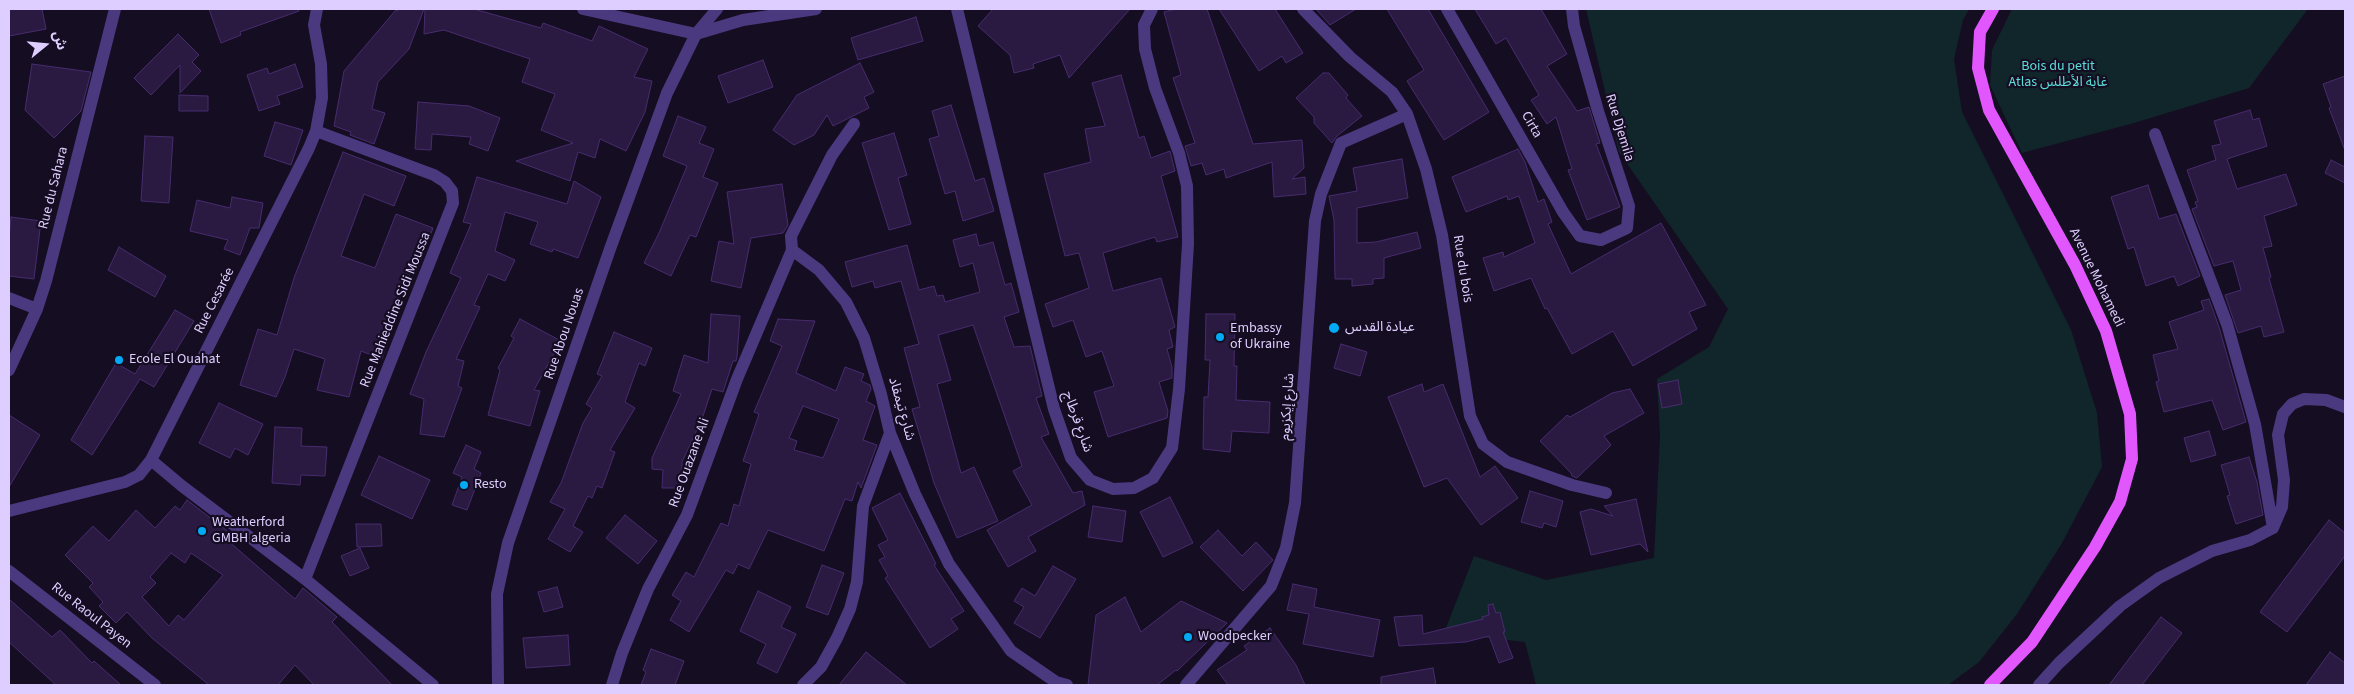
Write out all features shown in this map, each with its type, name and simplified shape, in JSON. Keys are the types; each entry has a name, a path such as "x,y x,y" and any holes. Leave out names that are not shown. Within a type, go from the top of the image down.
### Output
{"main road":[{"name":"Avenue Mohamedi","path":"1990,685 2032,642 2095,547 2120,502 2132,459 2130,414 2106,331 2075,265 1989,110 1978,68 1980,32 1993,9"}],"street":[{"name":"Rue du Sahara","path":"9,370 37,309 46,281 115,9"},
{"name":"Rue Cesarée","path":"9,511 125,482 139,475 151,460 310,148 316,131 323,81 314,31 317,9"},
{"path":"583,9 696,34 743,20 816,9"},
{"name":"Rue Abou Nouas","path":"498,685 497,594 508,543 610,249 668,92 696,34 717,9"},
{"name":"شارع قرطاج","path":"957,9 1054,409 1071,458 1090,480 1113,489 1134,488 1153,478 1172,448 1179,389 1188,244 1187,186 1179,153 1156,88 1145,49 1144,25 1152,9"},
{"name":"Rue du bois","path":"1303,9 1350,56 1392,92 1407,114 1426,169 1442,235 1470,416 1484,444 1507,462 1572,485 1606,493"},
{"name":"Cirta","path":"1447,9 1563,212 1580,236 1601,240"},
{"name":"Rue Djemila","path":"1572,9 1574,26 1598,111 1629,206 1627,228 1601,240"},
{"name":"شارع إيكزيوم","path":"1186,685 1271,586 1286,548 1295,503 1315,221 1321,194 1340,143 1407,114"},
{"path":"792,250 791,236 832,155 854,124"},
{"name":"Rue Mahieddine Sidi Moussa","path":"305,579 453,203 452,191 445,182 434,175 316,131"},
{"path":"2155,134 2227,324 2256,424 2273,528"},
{"name":"شارع تيمقاد","path":"792,250 819,270 846,302 864,338 890,432 915,494 949,564 982,613 1011,651 1056,682 1066,685"},
{"name":"Rue Ouazane Ali","path":"612,685 622,653 648,589 688,515 737,379 792,250"},
{"path":"9,298 37,309"},
{"path":"2039,685 2120,606 2158,578 2212,551 2250,540 2273,528 2282,507 2284,480 2278,435 2283,414 2292,404 2304,399 2326,400 2345,408"},
{"path":"803,685 821,667 850,609 857,582 863,506 890,432"},
{"path":"151,460 182,486 305,579 433,685"},
{"name":"Rue Raoul Payen","path":"9,572 155,685"}],"green space":[{"path":"1586,9 1969,9 1963,20 1954,59 1962,112 2071,330 2097,413 2102,467 2062,543 2017,614 1979,662 1948,685 1536,685 1525,642 1444,633 1474,556 1546,580 1654,558 1660,436 1657,379 1709,347 1728,309 1619,152"},
{"name":"Bois du petit Atlas غابة الأطلس","path":"2012,9 2308,9 2249,88 2134,123 2022,153 1990,85 1992,50"}],"building":[{"path":"9,9 42,9 46,29 9,36"},
{"path":"209,9 298,9 299,11 240,32 241,35 221,43"},
{"path":"401,9 424,9 409,49 378,82 372,109 385,113 374,144 350,135 351,132 334,126 344,71 395,11"},
{"path":"425,9 474,9 541,28 543,23 592,41 599,26 648,49 634,77 652,81 645,112 626,151 600,139 595,158 578,152 570,181 516,161 573,143 541,130 555,94 522,82 530,59 444,30 424,34"},
{"path":"993,9 1130,9 1069,78 1060,55 1033,64 1034,68 1014,73 1010,55 978,26"},
{"path":"1176,9 1207,9 1253,144 1302,140 1304,168 1292,179 1305,177 1306,194 1274,197 1272,162 1226,178 1224,169 1206,175 1202,163 1191,166 1185,146 1195,143 1173,78 1181,75 1164,12"},
{"path":"1219,9 1275,9 1303,53 1286,63 1282,56 1259,71"},
{"path":"1316,9 1356,9 1330,25"},
{"path":"1387,9 1428,9 1489,112 1444,140 1407,81 1424,70"},
{"path":"1475,9 1541,9 1567,54 1547,66 1577,111 1589,107 1600,143 1596,144 1620,207 1587,220 1568,170 1572,169 1556,117 1547,124 1531,100 1539,95 1506,38 1496,44"},
{"path":"916,17 923,41 858,60 851,38"},
{"path":"178,34 199,55 192,62 201,71 180,93 180,65 151,95 134,78"},
{"path":"763,60 773,87 728,103 718,76"},
{"path":"860,63 874,92 864,97 869,108 833,126 827,115 814,135 794,145 773,130 797,95"},
{"path":"32,64 91,72 81,111 54,138 25,110"},
{"path":"295,64 303,87 277,96 280,104 259,111 247,75 267,68 269,74"},
{"path":"1323,73 1329,73 1348,95 1346,98 1362,116 1337,136 1332,143 1314,123 1314,117 1296,98"},
{"path":"1121,75 1139,138 1144,136 1151,158 1170,151 1175,171 1161,176 1178,237 1157,242 1155,237 1103,253 1113,291 1161,278 1175,327 1169,330 1173,347 1167,349 1172,367 1172,378 1159,382 1168,411 1167,418 1108,437 1094,392 1114,386 1102,351 1086,357 1073,320 1053,327 1045,304 1089,288 1079,253 1065,256 1044,174 1091,162 1085,129 1105,126 1092,83"},
{"path":"2345,76 2344,148 2329,108 2331,107 2323,84"},
{"path":"179,95 208,96 208,111 179,111"},
{"path":"418,102 469,106 500,118 488,151 469,144 471,137 432,134 431,150 415,149"},
{"path":"951,105 975,181 984,178 994,211 963,221 955,191 945,194 929,139 939,136 932,111"},
{"path":"2250,110 2253,120 2259,118 2267,146 2227,159 2237,189 2286,174 2297,205 2264,216 2272,246 2263,248 2284,332 2264,337 2261,326 2238,333 2225,295 2241,290 2233,261 2214,266 2192,209 2197,207 2195,202 2198,201 2187,170 2216,160 2212,146 2221,144 2214,121"},
{"path":"678,116 706,127 699,143 714,149 703,177 718,183 696,237 690,235 671,276 644,263 659,233 687,166 663,156"},
{"path":"275,122 303,130 291,165 264,156"},
{"path":"894,133 907,175 898,178 911,224 889,230 862,143"},
{"path":"145,136 173,137 169,203 141,201"},
{"path":"1518,149 1525,162 1538,202 1544,199 1552,222 1548,224 1571,274 1661,223 1706,305 1689,312 1697,329 1633,366 1613,331 1572,354 1547,308 1545,309 1531,278 1494,291 1483,258 1503,252 1504,257 1535,243 1519,196 1508,200 1507,196 1466,212 1452,177"},
{"path":"343,152 406,176 394,206 364,194 341,256 375,268 396,214 433,228 417,270 412,267 382,359 361,351 349,397 317,390 325,359 294,349 276,397 240,385 258,329 277,335 294,278"},
{"path":"1402,159 1408,198 1357,208 1357,243 1376,242 1417,232 1421,248 1384,258 1384,278 1373,279 1373,284 1352,286 1352,279 1335,279 1334,220 1329,196 1357,191 1353,168"},
{"path":"2331,160 2345,167 2345,183 2325,173"},
{"path":"477,177 567,204 574,181 601,197 578,258 553,249 552,252 530,244 538,222 505,212 495,251 515,260 505,281 488,274 474,305 480,307 456,359 464,361 458,386 462,388 444,437 420,434 424,399 410,394 426,352 461,278 450,273 471,224 463,222"},
{"path":"782,184 788,225 783,233 751,238 741,288 711,281 719,241 734,244 727,192"},
{"path":"2148,185 2159,219 2176,214 2200,276 2178,286 2174,276 2146,286 2134,247 2128,249 2111,197"},
{"path":"232,197 263,203 259,228 250,228 240,255 224,249 228,240 190,231 197,200 230,208"},
{"path":"11,217 41,221 34,279 9,276"},
{"path":"976,234 979,246 993,242 1005,285 1011,283 1019,312 1004,317 1014,347 1030,346 1042,396 1036,398 1049,434 1041,437 1073,493 1082,491 1085,505 1028,537 1036,551 1008,567 987,530 1032,505 1013,471 1022,466 973,325 938,335 951,380 937,384 961,473 974,467 998,521 957,538 934,483 912,409 920,407 904,348 919,344 901,281 875,288 873,281 852,287 845,262 907,245 919,290 934,286 937,296 943,295 945,302 980,292 973,263 960,267 953,240"},
{"path":"119,247 166,276 155,297 108,270"},
{"path":"2209,299 2219,327 2246,422 2223,430 2212,400 2164,412 2156,382 2159,381 2153,355 2178,349 2169,322 2204,310 2201,301"},
{"path":"175,310 194,321 154,387 140,379 92,455 71,440 116,363 135,374"},
{"path":"711,314 740,316 736,361 733,361 723,392 712,389 702,419 682,462 682,488 662,488 663,470 652,469 652,458 681,394 673,391 684,355 708,363"},
{"path":"1206,314 1235,314 1234,366 1237,366 1236,400 1270,402 1269,433 1232,431 1230,452 1203,449 1204,397 1208,397 1210,360 1205,360"},
{"path":"520,319 561,341 534,390 540,391 530,426 488,415 500,370 498,368 514,338 511,336"},
{"path":"778,319 815,321 796,373 836,391 845,367 864,374 861,381 870,385 871,389 866,401 875,406 863,440 877,445 861,488 858,482 852,501 845,499 824,551 768,530 749,569 738,564 733,574 726,570 689,632 670,620 681,601 672,595 686,572 694,577 721,523 728,526 734,504 739,506 751,464 743,461 759,414 754,412 782,346 770,341","holes":["803,406 839,419 823,458 794,450 797,441 789,438"]},
{"path":"614,332 652,348 645,366 639,363 625,402 635,408 610,450 615,452 602,488 597,486 592,498 588,496 573,526 583,532 570,552 548,539 565,509 550,502 561,483 583,423 592,408 586,404 602,376 597,374"},
{"path":"1341,344 1367,352 1360,376 1334,368"},
{"path":"1678,380 1682,404 1662,408 1658,384"},
{"path":"1422,384 1424,392 1443,384 1480,477 1495,466 1518,498 1481,525 1447,478 1424,487 1388,397"},
{"path":"1630,389 1644,413 1604,436 1611,445 1577,478 1572,476 1540,441 1567,415 1570,417 1612,393"},
{"path":"219,403 263,424 248,455 235,448 230,458 199,443"},
{"path":"9,415 40,435 9,487"},
{"path":"275,427 302,428 301,446 327,447 325,476 301,475 300,485 272,483"},
{"path":"2209,431 2216,455 2191,462 2184,438"},
{"path":"466,445 481,452 474,469 481,473 467,510 452,505 462,477 453,473"},
{"path":"379,456 430,480 412,519 361,495"},
{"path":"2249,457 2257,482 2263,515 2236,524 2227,496 2230,495 2221,465"},
{"path":"1530,491 1563,501 1556,527 1544,523 1542,528 1521,522"},
{"path":"900,493 936,564 934,565 964,611 951,619 958,629 930,648 885,578 888,576 879,560 885,557 878,545 888,540 872,508"},
{"path":"1170,497 1193,543 1163,557 1140,512"},
{"path":"1636,499 1648,552 1640,544 1591,555 1580,512 1591,509 1613,516 1604,506"},
{"path":"187,500 230,533 226,539 295,599 303,588 337,617 332,622 392,685 314,685 295,665 278,685 209,685 152,638 127,612 116,623 99,606 103,602 89,587 93,583 65,555 93,526 109,541 136,510 155,528 175,506 180,510","holes":["171,553 185,563 191,553 223,575 184,620 178,615 169,626 142,597 156,583 150,577"]},
{"path":"1093,506 1126,511 1122,542 1088,537"},
{"path":"625,515 657,541 638,564 606,538"},
{"path":"2329,520 2345,533 2345,556 2287,632 2260,612"},
{"path":"356,524 381,524 382,546 357,547"},
{"path":"1218,530 1242,556 1256,542 1273,560 1243,591 1200,547"},
{"path":"360,548 369,568 350,576 341,556"},
{"path":"822,565 844,573 828,615 806,607"},
{"path":"1053,566 1076,579 1040,638 1014,623 1024,607 1014,601 1022,588 1035,596"},
{"path":"1293,584 1317,589 1314,607 1380,620 1373,657 1303,644 1309,614 1287,610"},
{"path":"557,587 563,607 544,612 538,592"},
{"path":"758,591 791,607 781,627 796,634 777,673 757,663 766,644 740,631"},
{"path":"1125,597 1141,632 1181,601 1227,623 1177,671 1157,685 1088,685 1096,615"},
{"path":"9,599 52,637 60,630 92,663 94,661 121,685 56,685 9,642"},
{"path":"1493,604 1496,613 1500,612 1505,632 1503,632 1513,658 1499,663 1489,636 1466,642 1399,646 1394,617 1422,615 1423,634 1483,619 1482,617 1489,615 1488,605"},
{"path":"2161,617 2182,633 2142,685 2109,685"},
{"path":"1270,628 1296,665 1305,685 1228,685 1217,670 1247,650 1244,646"},
{"path":"568,635 570,665 526,668 523,638"},
{"path":"651,649 684,661 675,685 641,685 646,672 643,670"},
{"path":"866,652 907,685 839,685"},
{"path":"2330,652 2345,663 2345,685 2306,685"},
{"path":"1433,668 1436,685 1381,685 1381,677"}],"place":[{"name":"عيادة القدس","path":"1334,328"},
{"name":"Embassy of Ukraine","path":"1220,337"},
{"name":"Ecole El Ouahat","path":"119,360"},
{"name":"Resto","path":"464,485"},
{"name":"Weatherford GMBH algeria","path":"202,531"},
{"name":"Woodpecker","path":"1188,637"}]}
